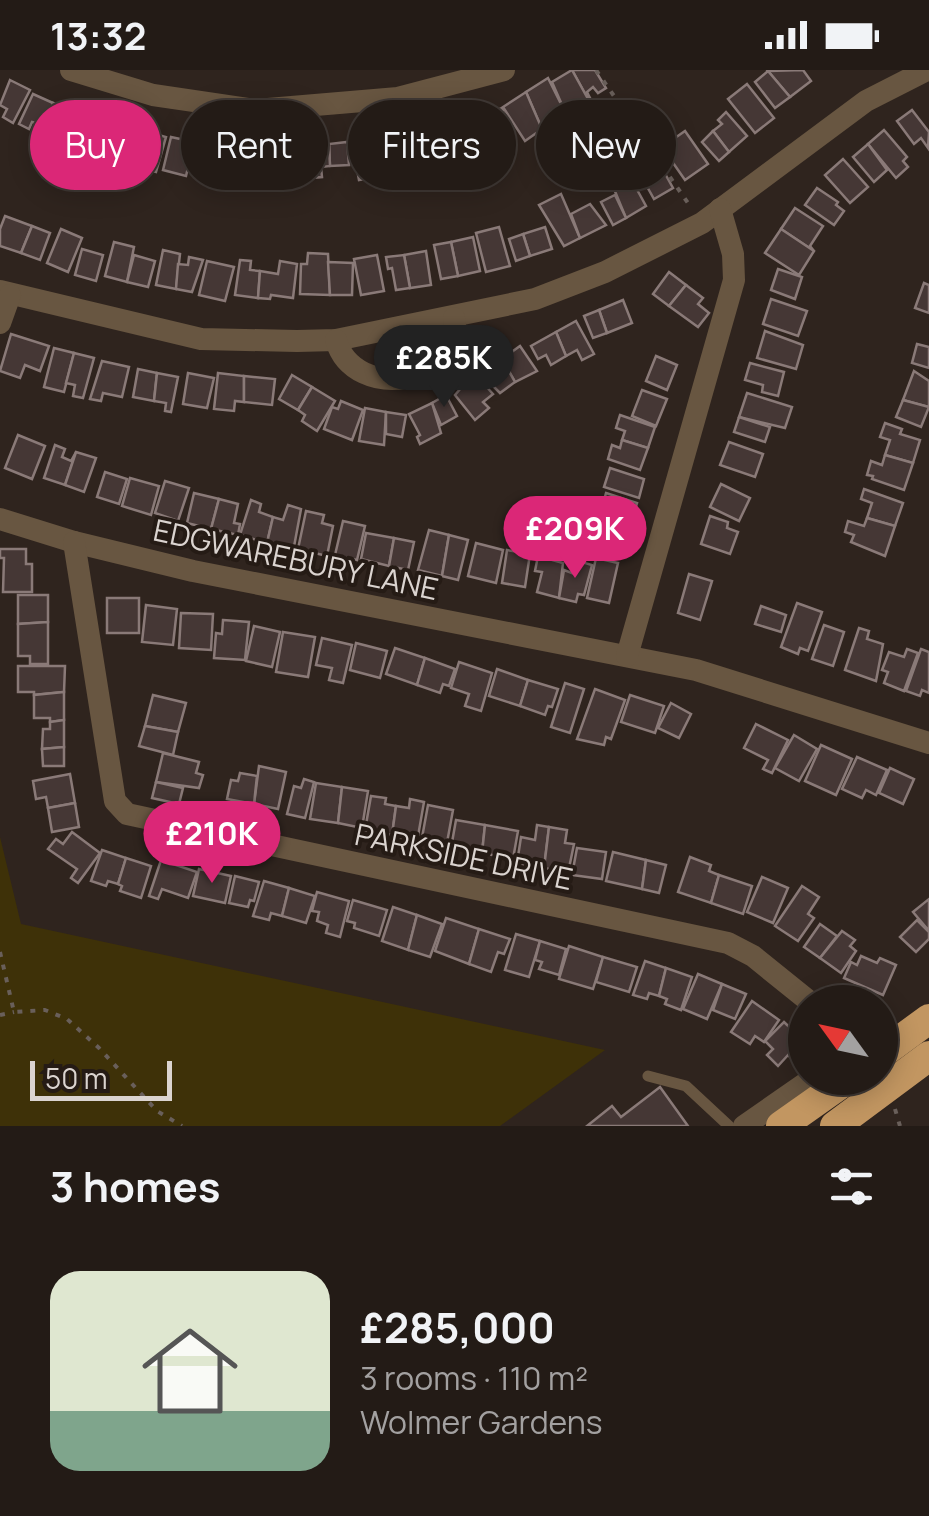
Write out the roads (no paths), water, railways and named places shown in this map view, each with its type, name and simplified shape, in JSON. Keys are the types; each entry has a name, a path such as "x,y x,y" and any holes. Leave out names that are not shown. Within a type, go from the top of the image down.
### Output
{"highway":[{"path":"898,1042 929,1019"},
{"path":"835,1126 929,1056"},
{"path":"782,1126 825,1095"}],"street":[{"path":"71,70 153,95 256,110 398,98 504,70"},
{"path":"0,323 5,293 201,339 336,340 535,299 605,272 711,216 866,101 927,70"},
{"path":"627,656 734,280 733,254 711,216"},
{"path":"336,340 345,361 362,374 381,380 410,378 438,363 449,351 456,328 454,318"},
{"name":"EDGWAREBURY LANE","path":"0,519 193,571 696,670 929,744"},
{"name":"PARKSIDE DRIVE","path":"74,542 114,801 127,814 728,943 753,956 789,985"},
{"path":"744,1126 789,1095"}],"lane":[{"path":"648,1076 686,1086 729,1126"}]}
